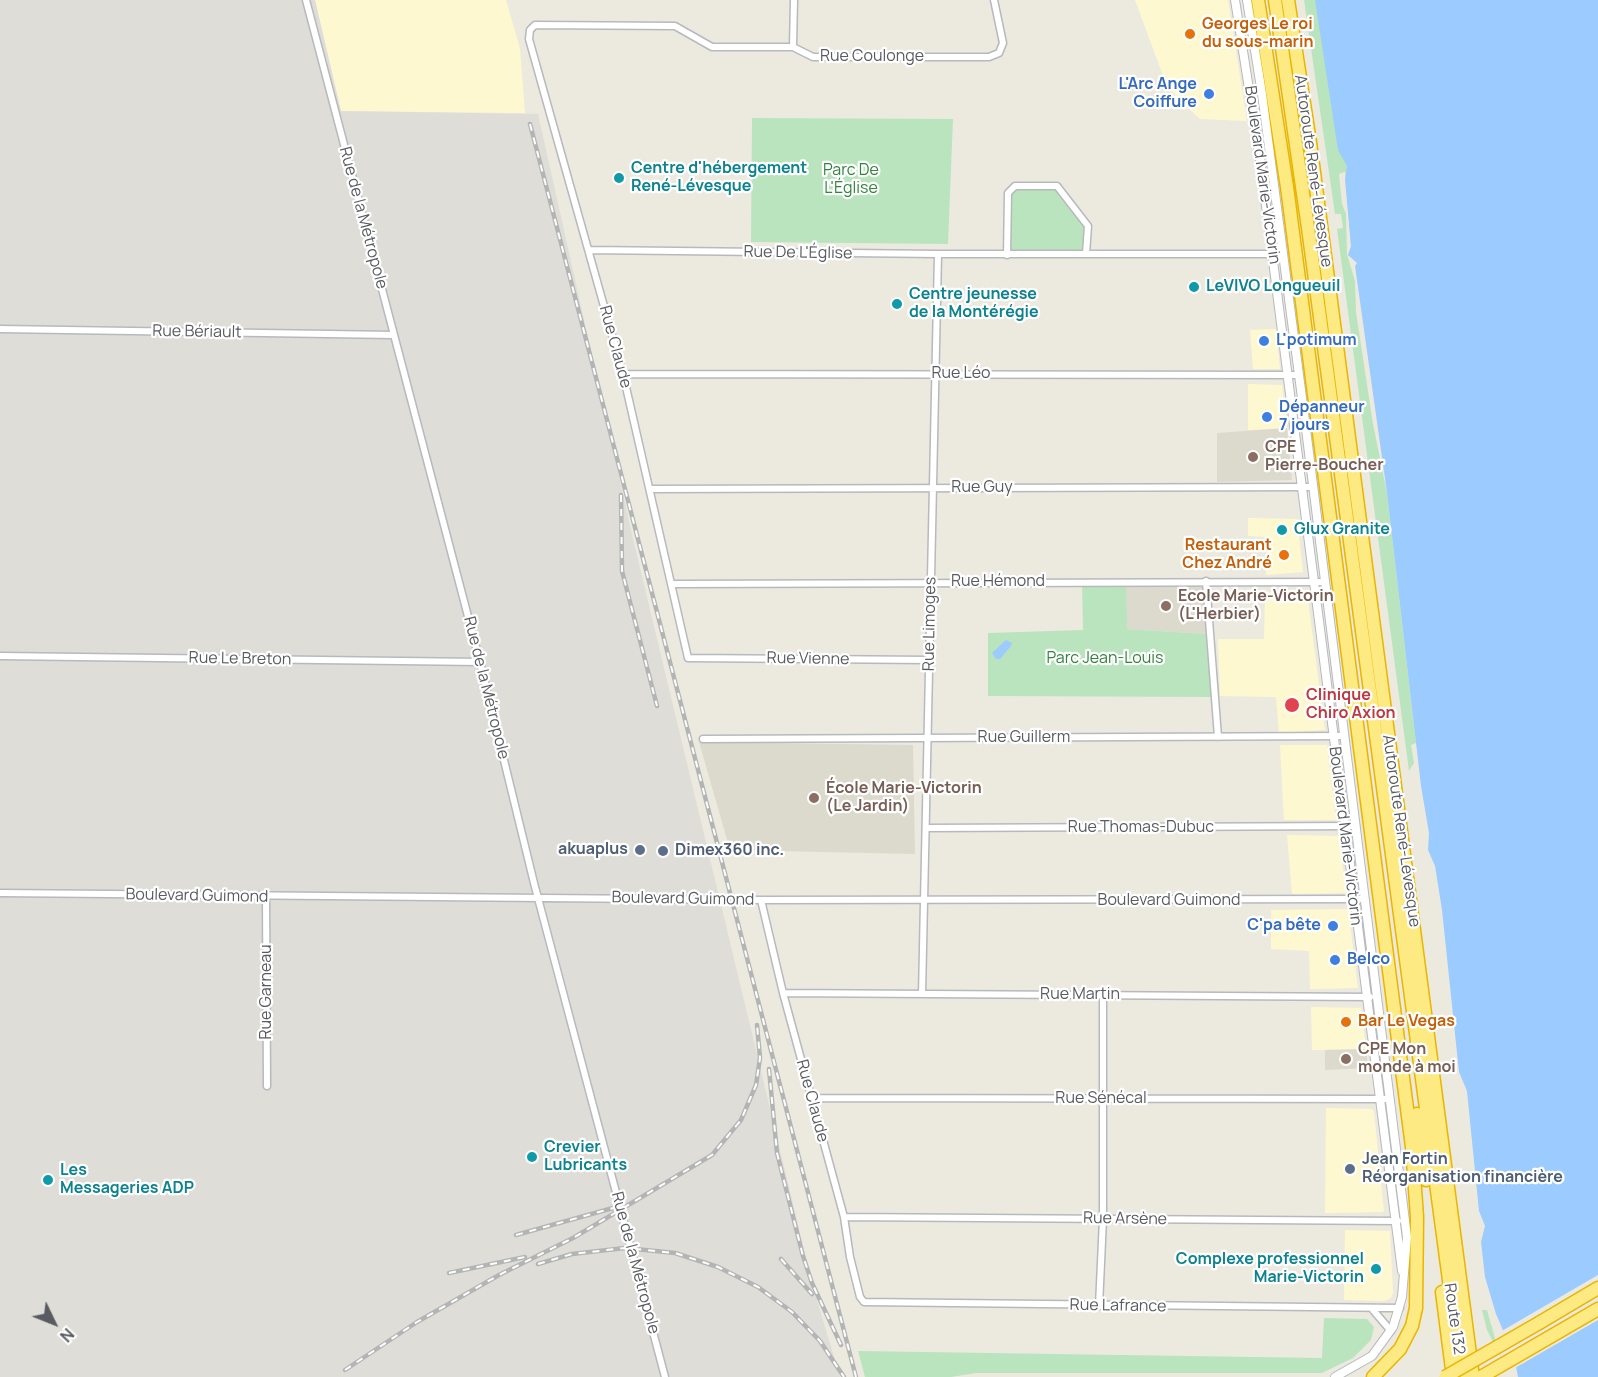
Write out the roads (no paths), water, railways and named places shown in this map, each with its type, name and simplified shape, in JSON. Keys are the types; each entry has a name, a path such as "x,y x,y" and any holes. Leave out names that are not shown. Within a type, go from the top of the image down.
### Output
{"highway":[{"path":"1258,0 1288,199 1412,1148 1417,1217 1416,1308 1404,1342 1391,1361 1373,1377"},
{"path":"1266,0 1291,164 1453,1377"},
{"name":"Autoroute René-Lévesque","path":"1275,0 1308,228 1446,1261"},
{"name":"Autoroute René-Lévesque","path":"1288,0 1311,153 1473,1377"},
{"name":"Route 132","path":"1446,1261 1462,1377"},
{"path":"1445,1377 1598,1288"},
{"path":"1481,1377 1598,1309"}],"street":[{"name":"Rue de la Métropole","path":"306,0 665,1377"},
{"path":"793,47 794,0"},
{"name":"Rue Coulonge","path":"529,39 530,30 535,25 675,26 712,47 793,47 813,57 989,57 999,53 1003,43 994,0"},
{"name":"Boulevard Marie-Victorin","path":"1235,0 1272,254 1403,1279"},
{"name":"Boulevard Marie-Victorin","path":"1247,0 1263,94 1406,1220 1407,1249 1400,1308 1391,1331 1366,1360 1335,1377"},
{"name":"Rue Claude","path":"529,39 623,374 688,658"},
{"path":"1007,255 1008,193 1015,186 1057,186 1088,226 1086,254"},
{"name":"Rue De L'Église","path":"589,250 938,255 1282,254"},
{"name":"Rue Limoges","path":"922,994 938,255"},
{"name":"Rue Bériault","path":"0,329 394,335"},
{"name":"Rue Léo","path":"623,374 1299,375"},
{"name":"Rue Guy","path":"650,489 1313,488"},
{"path":"1206,581 1218,737"},
{"name":"Rue Hémond","path":"671,584 1325,582"},
{"name":"Rue Le Breton","path":"0,656 480,662"},
{"name":"Rue Vienne","path":"688,658 929,660"},
{"name":"Rue Guillerm","path":"703,739 1345,736"},
{"name":"Rue Thomas-Dubuc","path":"926,828 1356,826"},
{"name":"Boulevard Guimond","path":"0,893 761,900 1354,901 1365,899"},
{"name":"Rue Garneau","path":"266,897 267,1086"},
{"name":"Rue Claude","path":"761,900 783,993 844,1217 849,1257 860,1297 864,1302"},
{"name":"Rue Martin","path":"783,993 1366,998 1378,996"},
{"path":"1099,1306 1103,1219 1103,995"},
{"name":"Rue Sénécal","path":"812,1098 1390,1099"},
{"name":"Rue Arsène","path":"844,1217 1406,1220"},
{"name":"Rue Lafrance","path":"864,1302 1373,1310 1384,1306 1400,1308"},
{"path":"1373,1310 1391,1331"}],"water":[{"path":"1315,0 1598,0 1598,1377 1518,1377 1514,1356 1496,1314 1485,1277 1481,1242 1485,1226 1479,1211 1467,1091 1459,1072 1442,910 1435,866 1428,850 1429,833 1421,786 1387,493 1355,266 1357,263 1348,255 1351,246 1345,180 1347,166 1338,150"},
{"path":"1006,640 1012,643 1011,646 1000,659 996,659 992,653"}],"railway":[{"path":"530,124 856,1377"},
{"path":"621,495 622,571 657,706"},
{"path":"345,1370 417,1322 499,1275 573,1238 712,1155 741,1120 756,1085 760,1058 757,1025"},
{"path":"769,1069 777,1153 803,1256 812,1283 841,1345"},
{"path":"516,1235 613,1208"},
{"path":"538,1264 572,1254 625,1248 675,1253 718,1267 758,1287 792,1312 820,1341 844,1377"},
{"path":"449,1273 525,1257"},
{"path":"781,1259 812,1294"}],"place":[{"name":"Georges Le roi du sous-marin","path":"1190,34"},
{"name":"L'Arc Ange Coiffure","path":"1209,94"},
{"name":"Centre d'hébergement René-Lévesque","path":"619,178"},
{"name":"LeVIVO Longueuil","path":"1194,287"},
{"name":"Centre jeunesse de la Montérégie","path":"897,304"},
{"name":"L'potimum","path":"1264,341"},
{"name":"Dépanneur 7 jours","path":"1267,417"},
{"name":"CPE Pierre-Boucher","path":"1253,457"},
{"name":"Glux Granite","path":"1282,530"},
{"name":"Restaurant Chez André","path":"1284,555"},
{"name":"Ecole Marie-Victorin (L'Herbier)","path":"1166,606"},
{"name":"Clinique Chiro Axion","path":"1292,705"},
{"name":"École Marie-Victorin (Le Jardin)","path":"814,798"},
{"name":"akuaplus","path":"640,850"},
{"name":"Dimex360 inc.","path":"663,851"},
{"name":"C'pa bête","path":"1333,926"},
{"name":"Belco","path":"1335,960"},
{"name":"Bar Le Vegas","path":"1346,1022"},
{"name":"CPE Mon monde à moi","path":"1346,1059"},
{"name":"Crevier Lubricants","path":"532,1157"},
{"name":"Jean Fortin Réorganisation financière","path":"1350,1169"},
{"name":"Les Messageries ADP","path":"48,1180"},
{"name":"Complexe professionnel Marie-Victorin","path":"1376,1269"}],"park label":[{"name":"Parc De L'Église","path":"851,180"},
{"name":"Parc Jean-Louis","path":"1105,659"}]}
